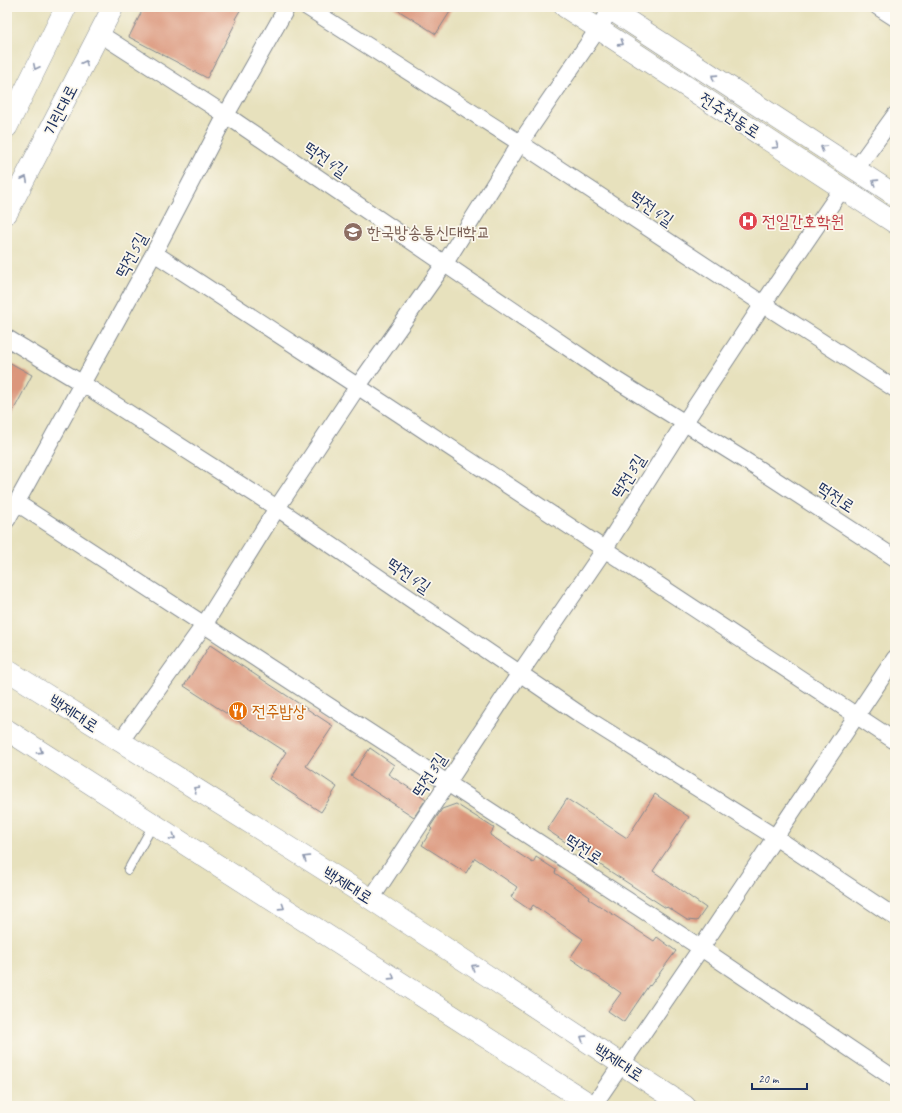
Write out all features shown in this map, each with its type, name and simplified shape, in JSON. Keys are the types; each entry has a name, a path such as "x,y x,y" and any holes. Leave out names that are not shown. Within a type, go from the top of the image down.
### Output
{"street":[{"name":"기린대로","path":"7,213 113,7"},
{"name":"떡전5길","path":"7,520 83,384 154,253 226,114 286,7"},
{"name":"떡전4길","path":"307,7 520,143 763,304"},
{"name":"전주천동로","path":"564,7 895,223"},
{"path":"878,7 895,18"},
{"path":"7,127 62,8"},
{"path":"120,742 204,625 277,508 358,386 445,262 520,143 610,8"},
{"name":"전주천동로","path":"610,8 895,195"},
{"name":"떡전4길","path":"100,34 226,114 445,262 608,375 685,422"},
{"path":"856,169 895,115"},
{"name":"떡전3길","path":"371,899 447,782 604,550 685,422 763,304 842,189"},
{"path":"154,253 895,740"},
{"path":"763,304 895,389"},
{"name":"떡전4길","path":"7,338 83,384 277,508 520,673"},
{"name":"떡전로","path":"685,422 895,558"},
{"path":"17,503 447,782"},
{"path":"7,730 593,1106 701,948 895,658"},
{"name":"백제대로","path":"7,670 371,899 685,1106"},
{"path":"520,673 578,713 775,837 895,917"},
{"name":"떡전로","path":"447,782 701,948 895,1079"}],"lane":[{"path":"128,870 154,825"}],"building":[{"path":"144,7 242,7 235,19 237,20 207,78 129,37"},
{"path":"393,7 453,7 436,34"},
{"path":"7,361 32,375 7,423"},
{"path":"210,645 333,726 306,766 337,787 321,812 269,779 286,752 184,686"},
{"path":"370,748 394,765 388,774 426,799 414,817 351,776"},
{"path":"655,794 689,817 653,871 706,908 697,921 687,920 667,907 666,908 547,830 567,799 627,838"},
{"path":"456,804 494,828 490,835 533,863 536,857 556,870 555,873 590,897 589,899 654,941 657,937 676,951 650,986 649,985 624,1022 608,1011 621,993 570,958 583,939 533,905 530,910 511,897 517,887 475,858 466,873 422,845 432,829 430,827 442,809"}],"place":[{"name":"전일간호학원","path":"748,221"},
{"name":"한국방송통신대학교","path":"353,232"},
{"name":"전주밥상","path":"238,711"}]}
